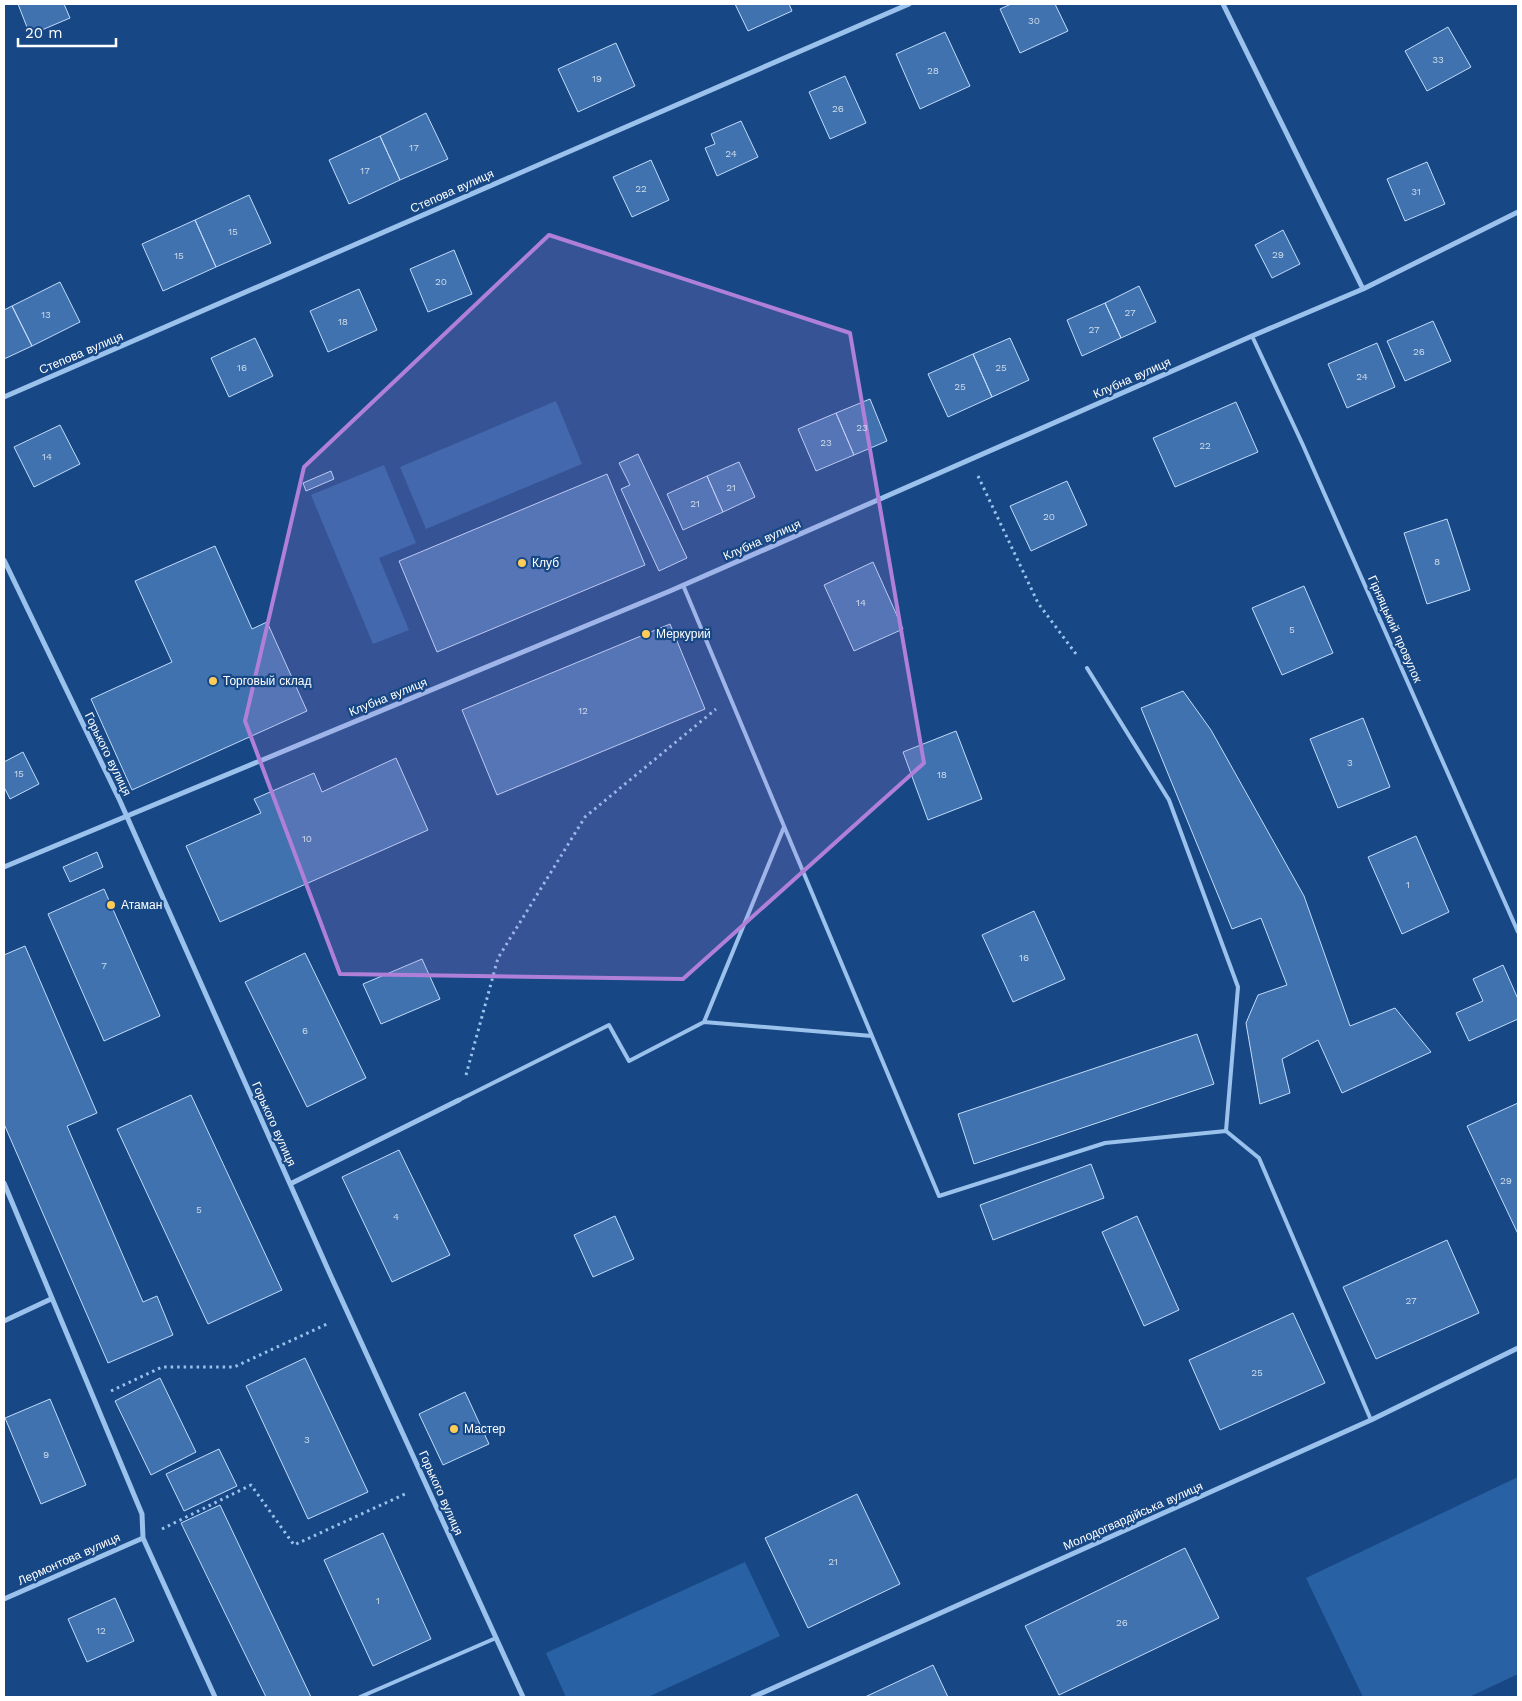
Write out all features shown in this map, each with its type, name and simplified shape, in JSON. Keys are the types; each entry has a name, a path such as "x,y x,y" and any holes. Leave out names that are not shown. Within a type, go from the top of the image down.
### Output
{"street":[{"name":"Степова вулиця","path":"4,397 908,4"},
{"path":"1222,4 1363,290"},
{"name":"Клубна вулиця","path":"4,867 683,585 1252,336 1363,290 1518,212"},
{"name":"Горького вулиця","path":"4,560 126,815 290,1184 523,1697"},
{"path":"290,1184 459,1100"},
{"path":"4,1183 142,1514 143,1538 215,1697"},
{"path":"4,1321 51,1299"},
{"name":"Молодогвардійська вулиця","path":"752,1697 1371,1420 1518,1348"},
{"name":"Лермонтова вулиця","path":"4,1599 143,1538"}],"lane":[{"name":"Гірняцький провулок","path":"1252,336 1302,443 1518,932"},
{"path":"683,585 939,1196 1105,1143 1226,1131 1259,1158 1371,1420"},
{"path":"1087,668 1169,800 1238,987 1226,1131"},
{"path":"704,1022 784,826"},
{"path":"459,1100 609,1025 629,1061 704,1022 872,1036"},
{"path":"360,1697 496,1638"}],"path":[{"path":"970,460 1038,603 1087,668"},
{"path":"459,1100 498,958 585,818 719,706"},
{"path":"94,1398 162,1367 234,1367 327,1324"},
{"path":"143,1538 251,1485 294,1546 405,1494"}],"highlighted area":[{"path":"549,235 850,333 924,763 683,979 340,974 245,721 304,467"}],"shaded area":[{"path":"556,401 582,464 426,529 400,467"},
{"path":"384,465 416,543 379,558 409,630 373,644 311,495"},
{"path":"1518,1477 1518,1674 1469,1697 1363,1697 1306,1578"},
{"path":"745,1562 780,1636 648,1697 566,1697 546,1653"}],"building":[{"path":"18,4 64,4 70,18 30,35"},
{"path":"735,4 789,4 792,11 748,31"},
{"path":"1011,4 1055,4 1068,31 1020,53 1000,9"},
{"path":"1448,27 1471,67 1427,91 1405,51"},
{"path":"945,32 970,86 920,109 896,54"},
{"path":"616,43 635,86 578,112 558,69"},
{"path":"845,76 866,123 830,139 809,92"},
{"path":"426,113 448,159 400,180 380,136"},
{"path":"741,121 758,157 717,176 705,148 715,144 711,134"},
{"path":"380,136 400,180 349,204 329,160"},
{"path":"651,160 669,200 632,217 613,177"},
{"path":"1427,162 1445,204 1405,221 1387,179"},
{"path":"249,195 271,243 216,267 195,220"},
{"path":"195,220 216,267 163,291 142,244"},
{"path":"1283,230 1300,264 1272,278 1255,245"},
{"path":"454,250 472,294 428,312 410,269"},
{"path":"60,282 80,322 32,346 12,306"},
{"path":"1139,286 1156,322 1121,338 1105,303"},
{"path":"359,289 377,330 328,352 310,311"},
{"path":"1105,303 1121,338 1082,356 1067,320"},
{"path":"12,306 32,346 4,359 4,310"},
{"path":"1433,321 1451,361 1405,381 1387,341"},
{"path":"255,338 273,376 229,397 211,358"},
{"path":"1010,338 1029,380 992,397 973,354"},
{"path":"1377,343 1395,387 1347,408 1328,364"},
{"path":"973,354 992,397 948,417 928,374"},
{"path":"870,399 887,441 854,455 836,413"},
{"path":"1236,402 1258,452 1175,487 1153,438"},
{"path":"836,413 854,455 816,471 798,429"},
{"path":"60,425 80,464 34,487 14,447"},
{"path":"638,454 687,558 659,571 621,489 630,485 619,463"},
{"path":"739,462 755,497 723,512 707,476"},
{"path":"331,471 334,479 306,491 303,483"},
{"name":"Клуб","path":"607,474 645,565 437,652 399,561"},
{"path":"707,476 723,512 683,530 667,494"},
{"path":"1067,481 1087,525 1031,551 1010,506"},
{"path":"1447,519 1470,590 1427,604 1404,533"},
{"name":"Торговый склад","path":"215,546 252,629 267,622 307,711 132,790 91,699 172,662 135,581"},
{"path":"873,562 903,629 854,651 824,585"},
{"path":"1304,586 1333,653 1282,675 1252,608"},
{"path":"670,624 705,709 497,795 462,710"},
{"path":"1183,691 1211,730 1304,896 1350,1026 1395,1008 1431,1052 1342,1093 1318,1040 1282,1059 1290,1093 1260,1104 1246,1023 1258,995 1287,985 1261,918 1232,929 1141,708"},
{"path":"1363,718 1390,787 1338,808 1310,739"},
{"path":"956,731 982,799 928,820 903,752"},
{"path":"23,752 39,784 10,799 4,787 4,762"},
{"path":"396,758 428,830 220,922 186,846 261,813 254,799 314,773 322,792"},
{"path":"1416,836 1449,912 1402,934 1368,857"},
{"path":"97,852 103,867 70,882 63,867"},
{"path":"104,889 160,1016 104,1041 48,914"},
{"path":"1034,911 1065,979 1013,1002 982,935"},
{"path":"25,946 97,1113 67,1126 143,1302 157,1296 173,1335 108,1363 4,1124 4,955"},
{"path":"305,953 366,1078 307,1107 245,982"},
{"path":"422,959 440,999 381,1024 363,984"},
{"path":"1503,965 1518,999 1518,1019 1469,1041 1456,1013 1483,1001 1473,979"},
{"path":"1197,1034 1214,1084 974,1164 958,1114"},
{"path":"191,1095 282,1290 208,1324 117,1129"},
{"path":"1518,1103 1518,1234 1467,1126"},
{"path":"399,1150 450,1255 392,1282 342,1177"},
{"path":"1091,1164 1104,1198 993,1240 980,1205"},
{"path":"615,1216 634,1259 593,1277 574,1235"},
{"path":"1137,1216 1179,1310 1144,1326 1102,1232"},
{"path":"1447,1240 1479,1313 1376,1359 1343,1287"},
{"path":"1293,1313 1325,1383 1220,1430 1189,1360"},
{"path":"305,1358 368,1492 308,1519 246,1386"},
{"path":"160,1378 196,1452 151,1475 115,1401"},
{"name":"Мастер","path":"465,1392 489,1444 443,1465 419,1414"},
{"path":"50,1399 86,1485 41,1504 5,1418"},
{"path":"219,1449 237,1486 184,1511 166,1474"},
{"path":"857,1494 900,1584 808,1628 765,1538"},
{"path":"220,1505 311,1697 266,1697 181,1523"},
{"path":"383,1533 431,1639 373,1666 324,1560"},
{"path":"1185,1548 1219,1618 1059,1695 1025,1626"},
{"path":"115,1598 134,1641 87,1662 68,1619"},
{"path":"933,1665 948,1697 865,1697"}],"place":[{"name":"Клуб","path":"522,563"},
{"name":"Меркурий","path":"646,634"},
{"name":"Торговый склад","path":"213,681"},
{"name":"Атаман","path":"111,905"},
{"name":"Мастер","path":"454,1429"}]}
